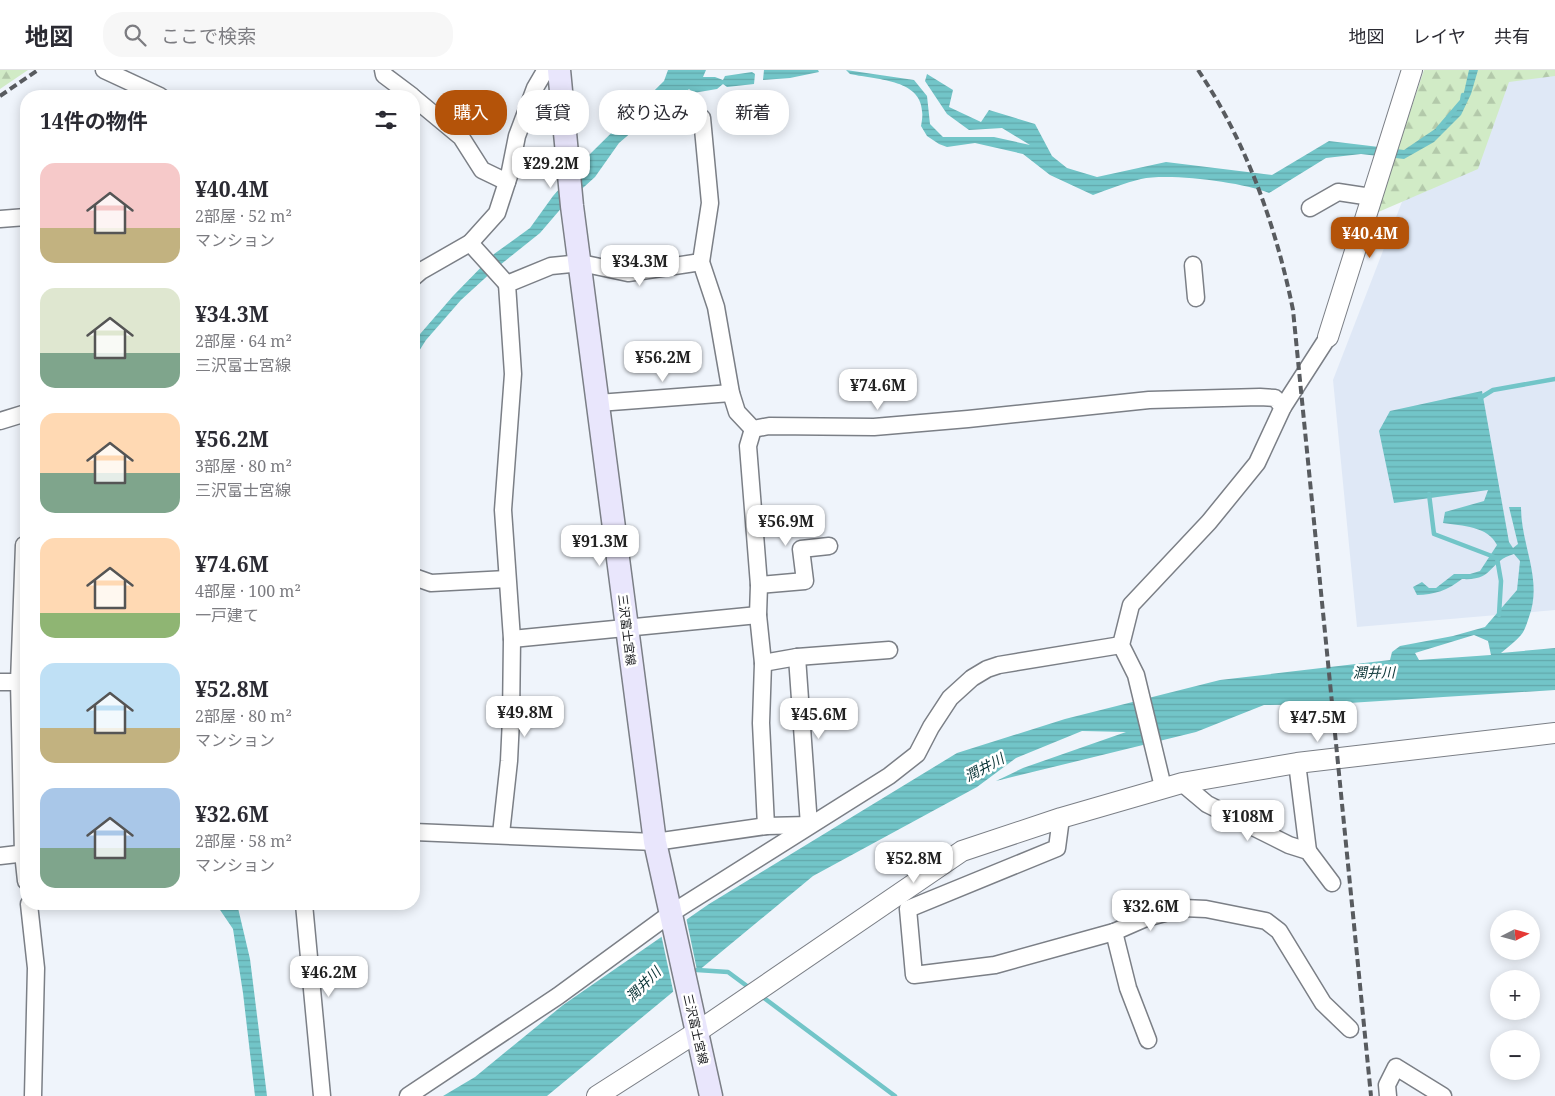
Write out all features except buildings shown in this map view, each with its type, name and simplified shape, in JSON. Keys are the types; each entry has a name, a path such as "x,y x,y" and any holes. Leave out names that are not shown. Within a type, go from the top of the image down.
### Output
{"main road":[{"name":"三沢富士宮線","path":"559,70 572,206 581,263 626,628 655,842 711,1096"}],"street":[{"path":"104,70 147,90"},
{"path":"383,70 384,75 404,90"},
{"path":"420,268 470,242 497,213 507,182 517,136 535,88 545,71 559,70"},
{"path":"1308,851 1289,844 1207,804 1168,781 1136,675 1121,645 1131,605 1208,522 1257,463 1283,407 1328,337 1412,70"},
{"path":"420,103 461,137 482,170 507,182"},
{"path":"704,135 710,203 701,262 716,307 731,393 737,412 753,429"},
{"path":"1310,208 1338,192 1371,197"},
{"path":"0,219 20,217"},
{"path":"470,242 503,279 513,374 503,510 512,639 509,760 501,834"},
{"path":"503,279 552,266 581,263 628,273 701,262"},
{"path":"1193,265 1196,298"},
{"path":"598,403 731,393"},
{"path":"753,429 769,426 893,425 1149,400 1260,397 1275,398 1283,407"},
{"path":"0,421 20,415"},
{"path":"753,429 748,446 759,585 758,615 763,663 761,723 766,826"},
{"path":"759,585 804,581 801,548 829,546"},
{"path":"420,579 432,583 507,579"},
{"path":"512,639 758,615"},
{"path":"408,1096 809,825 866,792 917,754 931,727 950,698 972,678 999,665 1121,645"},
{"path":"763,663 797,657 888,650"},
{"path":"20,655 20,710"},
{"path":"797,657 809,825"},
{"path":"0,682 19,682"},
{"path":"598,1096 695,1026 764,986 962,851 1168,781 1297,763 1555,733"},
{"path":"1297,763 1308,851 1332,883"},
{"path":"1061,818 1057,848 908,910 914,975 995,964 1114,932 1146,918 1183,908 1206,909 1266,921 1279,931 1323,1003 1350,1029"},
{"path":"420,832 501,834 655,842 766,826 809,825"},
{"path":"0,856 20,854"},
{"path":"896,895 922,903"},
{"path":"30,910 36,968 34,1096"},
{"path":"305,910 322,1096"},
{"path":"1114,932 1128,988 1148,1040"},
{"path":"1388,1096 1388,1085 1396,1067 1443,1096"}],"shaded area":[{"path":"1465,70 1555,70 1555,610 1357,627 1333,380 1424,145"}],"green space":[{"path":"0,70 28,70 0,89"},
{"path":"1424,70 1555,70 1555,76 1509,82 1478,169 1376,213"}],"water":[{"path":"668,70 706,70 703,77 715,77 723,80 725,76 752,72 755,74 754,84 727,87 723,84 717,89 707,91 655,90 664,81"},
{"path":"764,70 818,70 819,72 790,78 763,80"},
{"path":"846,70 914,80 927,96 930,124 943,137 994,137 1030,145 1002,128 969,130 947,114 925,81 927,74 953,90 949,107 981,122 989,110 1035,124 1052,156 1067,168 1097,177 1166,162 1272,175 1329,141 1404,150 1441,125 1462,101 1469,70 1478,70 1471,94 1461,115 1434,142 1404,159 1361,154 1326,158 1269,193 1224,182 1154,177 1123,184 1093,195 1050,175 1023,154 975,143 947,147 939,144 927,136 921,126 922,111 919,99 912,91 890,81 850,74"},
{"path":"609,135 628,135 619,143 595,177 564,205 540,233 495,269 461,300 420,350 420,334 453,296 494,254 530,228 553,196"},
{"name":"潤井川","path":"1482,391 1509,542 1513,548 1518,544 1509,507 1521,507 1534,589 1533,603 1524,631 1517,640 1501,653 1555,648 1555,690 1333,704 1264,705 1196,732 996,781 1023,768 1126,732 1082,731 1016,758 977,787 813,876 547,1096 443,1096 475,1077 563,1005 709,904 957,753 1065,719 1220,680 1390,660 1392,652 1400,646 1453,636 1485,627 1517,590 1520,561 1514,554 1500,561 1480,577 1462,579 1441,591 1417,595 1413,587 1422,582 1429,588 1436,588 1454,574 1470,574 1480,571 1497,545 1493,539 1481,530 1443,523 1445,512 1484,501 1488,490 1394,503 1379,431 1390,411","holes":["1474,635 1488,641 1491,655 1419,660 1415,653"]},
{"path":"220,910 238,910 250,959 267,1096 255,1096 243,993 233,929"}],"pier":[{"path":"686,917 698,975 674,995 661,934"}],"waterway":[{"path":"1438,129 1462,101 1463,95"},
{"path":"1480,398 1493,390 1555,379"},
{"path":"1429,494 1434,534 1497,558 1501,581 1499,615"},
{"path":"697,970 728,972 751,989"},
{"path":"760,995 895,1096"}],"railway":[{"path":"0,96 38,70"},
{"path":"1198,70 1231,126 1257,185 1278,247 1293,310 1371,1096"}]}
